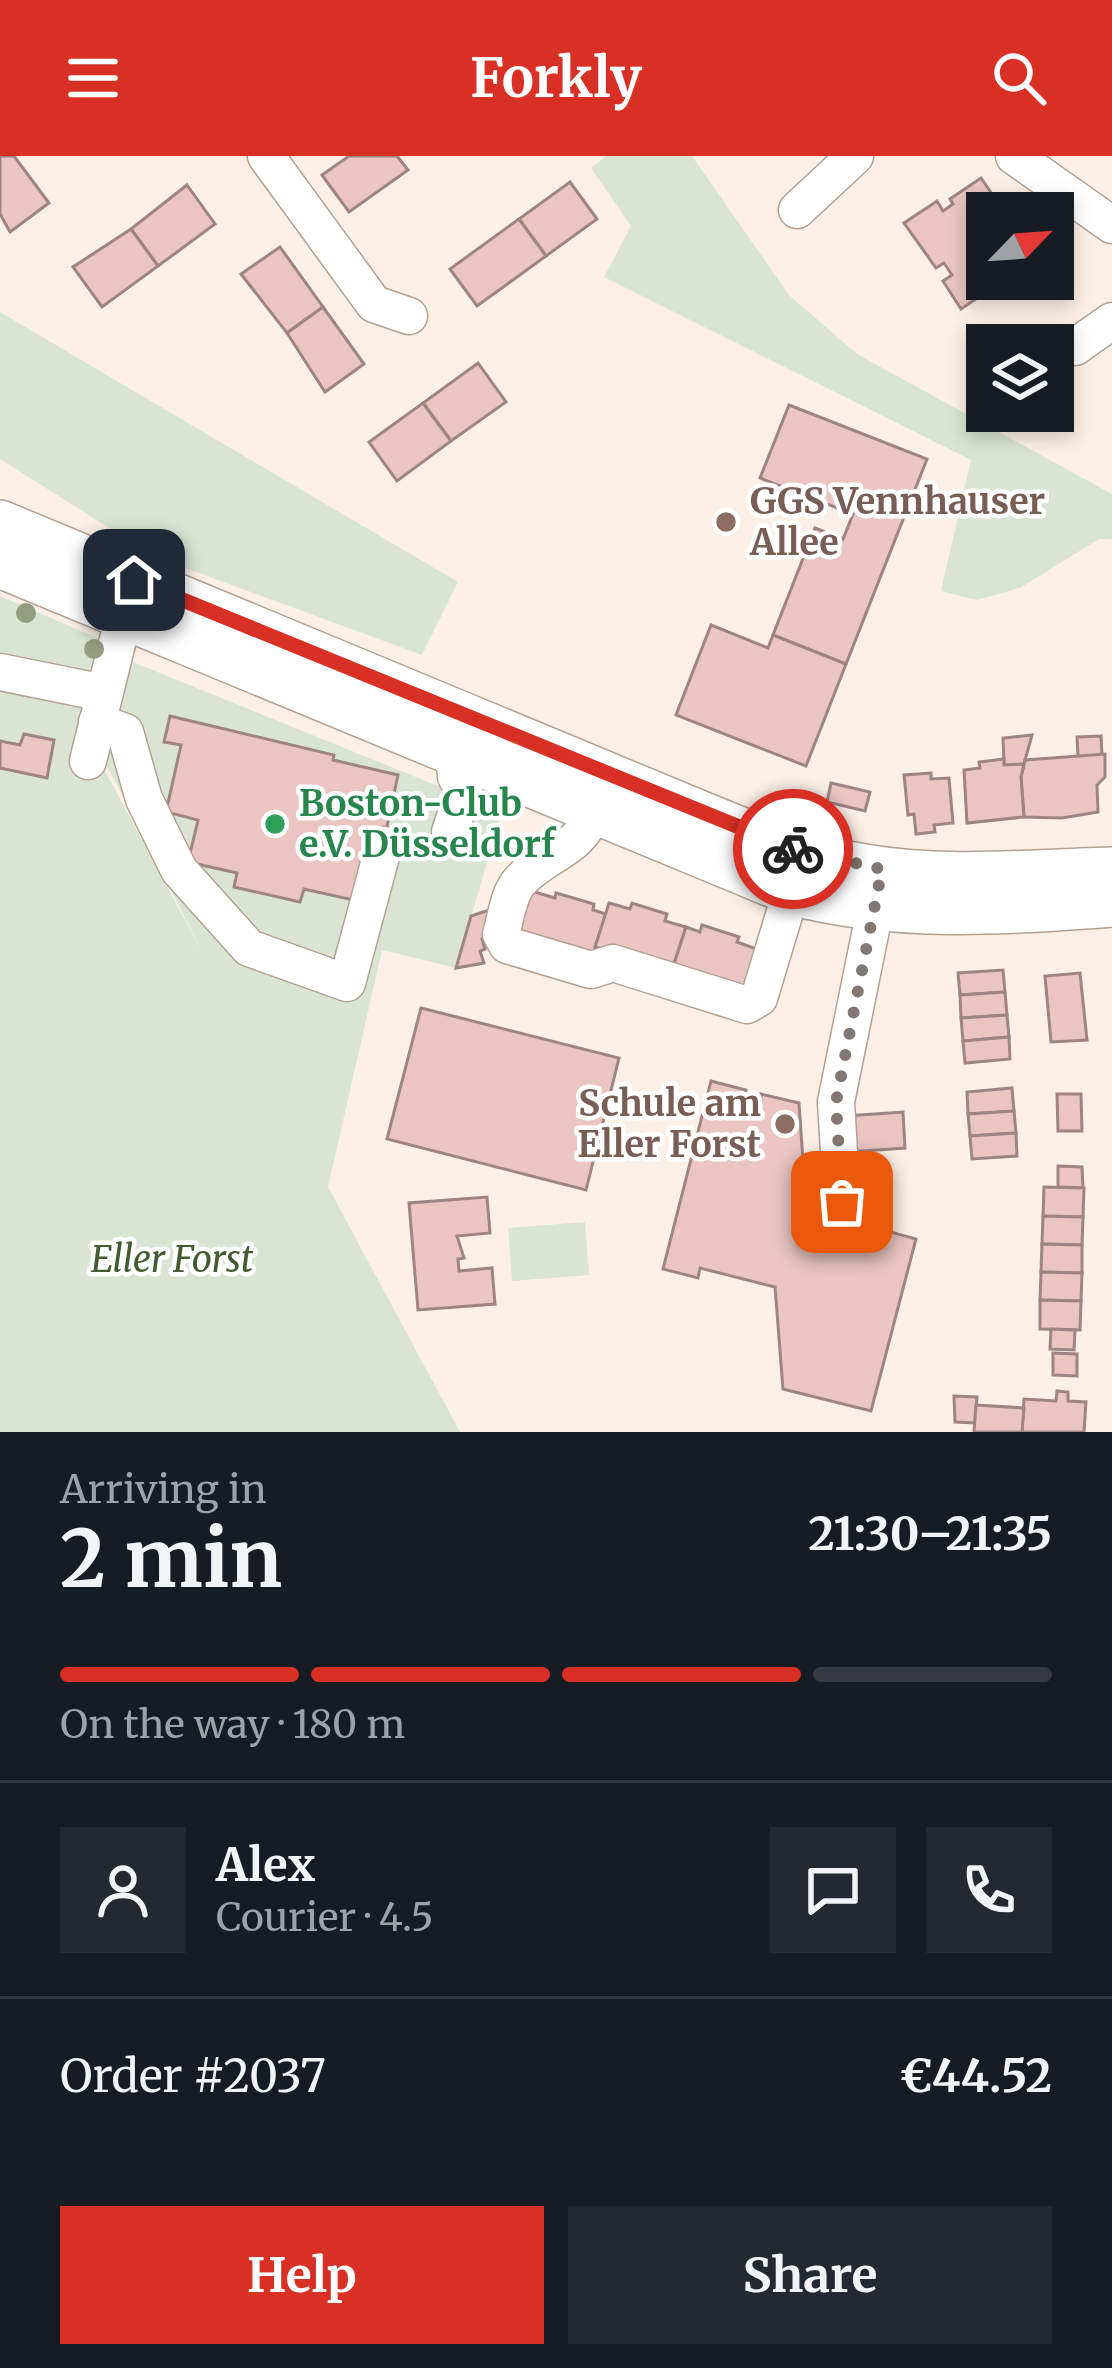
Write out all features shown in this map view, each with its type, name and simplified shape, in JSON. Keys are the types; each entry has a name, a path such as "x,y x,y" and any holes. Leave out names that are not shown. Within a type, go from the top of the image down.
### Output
{"main road":[{"path":"0,523 129,599 473,770 595,810 791,892 879,889 950,875 1111,887"},
{"path":"0,565 129,599 465,713 762,839 814,856 879,889"}],"street":[{"path":"266,156 374,304 409,316"},
{"path":"797,210 856,156"},
{"path":"1014,156 1112,225"},
{"path":"1075,346 1112,321"},
{"path":"88,761 129,599"},
{"path":"0,672 101,708 125,732 144,799 179,869 249,948 346,983 384,845"},
{"path":"450,832 473,770"},
{"path":"595,810 587,832 517,884 501,934 507,945 591,970 613,963 747,1005 759,998 791,892"},
{"path":"1111,887 1112,919"},
{"path":"842,1202 836,1102 879,889"}],"green space":[{"path":"606,156 692,156 789,295 857,354 966,414 966,432 999,432 1112,494 1112,539 1099,539 1020,588 977,600 941,591 971,460 604,277 631,226 591,168"},
{"path":"0,312 458,582 422,655 172,563 0,459"},
{"name":"Eller Forst","path":"0,596 102,640 83,730 206,959 102,756 123,658 502,812 456,968 382,950 328,1187 460,1432 0,1432"},
{"path":"585,1222 589,1275 512,1281 508,1228"}],"building":[{"path":"0,156 14,156 49,203 10,232 0,214"},
{"path":"349,156 397,156 408,170 349,212 322,175"},
{"path":"981,178 991,192 966,192 966,300 974,300 961,309 943,281 952,275 944,263 936,268 904,223 937,201 943,211 953,204 950,199"},
{"path":"570,182 597,219 546,256 519,219"},
{"path":"187,185 215,224 158,266 131,229"},
{"path":"519,219 546,256 477,306 450,269"},
{"path":"131,229 158,266 102,307 73,267"},
{"path":"280,247 323,307 287,333 241,274"},
{"path":"323,307 364,364 325,392 287,333"},
{"path":"478,363 506,402 451,441 423,403"},
{"path":"423,403 451,441 397,481 369,442"},
{"path":"789,405 927,459 846,664 773,635 815,528 843,539 853,514 760,478"},
{"path":"711,625 768,648 773,635 846,664 806,766 676,715"},
{"path":"170,716 398,775 384,840 366,836 353,900 304,889 300,902 234,887 237,873 188,862 198,820 166,812 181,745 164,742"},
{"path":"24,734 54,740 47,778 0,768 0,741 20,745"},
{"path":"1032,735 1024,764 1004,765 1003,738"},
{"path":"1101,736 1102,755 1078,757 1077,737"},
{"path":"1105,754 1105,777 1097,785 1098,812 1024,817 1021,777 1025,760"},
{"path":"1004,759 1004,765 1024,764 1024,817 967,823 964,770 980,768 979,762"},
{"path":"931,773 931,779 949,778 953,823 916,834 914,814 908,815 904,775"},
{"path":"831,783 870,792 865,811 827,802"},
{"path":"528,890 594,904 593,910 606,914 592,958 515,934"},
{"path":"609,903 630,909 632,903 667,914 665,921 686,927 672,970 595,947"},
{"path":"489,910 489,936 482,939 485,949 480,951 484,963 456,968 471,916"},
{"path":"702,925 739,937 737,942 762,951 749,994 672,970 686,927 700,932"},
{"path":"1003,970 1005,992 960,995 958,973"},
{"path":"1080,973 1087,1040 1051,1042 1045,976"},
{"path":"1005,992 1007,1015 961,1018 960,995"},
{"path":"421,1008 619,1058 586,1190 387,1139"},
{"path":"1007,1015 1009,1037 963,1041 961,1018"},
{"path":"1009,1037 1010,1059 965,1063 963,1041"},
{"path":"711,1081 746,1090 744,1097 761,1102 761,1094 799,1103 807,1219 878,1238 880,1229 916,1239 871,1411 783,1389 775,1287 700,1268 698,1278 663,1269"},
{"path":"1012,1088 1014,1111 968,1114 967,1092"},
{"path":"1057,1094 1081,1094 1082,1131 1058,1131"},
{"path":"1014,1111 1016,1133 970,1136 968,1114"},
{"path":"903,1112 905,1148 849,1152 846,1116"},
{"path":"1016,1133 1017,1156 972,1159 970,1136"},
{"path":"1058,1166 1082,1167 1083,1188 1058,1187"},
{"path":"1044,1187 1084,1188 1083,1217 1043,1216"},
{"path":"487,1197 490,1233 457,1236 464,1258 458,1259 459,1271 492,1268 495,1304 418,1310 409,1203"},
{"path":"1043,1216 1083,1217 1082,1245 1042,1244"},
{"path":"1042,1244 1082,1245 1082,1273 1041,1272"},
{"path":"1041,1272 1082,1273 1081,1301 1040,1300"},
{"path":"1040,1300 1081,1301 1080,1330 1040,1329"},
{"path":"1051,1329 1075,1330 1074,1350 1050,1349"},
{"path":"1053,1353 1077,1354 1077,1376 1053,1375"},
{"path":"1057,1391 1068,1392 1068,1401 1086,1402 1084,1432 1022,1432 1024,1399 1056,1401"},
{"path":"954,1396 977,1397 975,1423 955,1422"},
{"path":"976,1405 1024,1408 1022,1432 974,1432"}],"way so far":[{"path":"793,849 882,869 836,1102 842,1202"}],"place":[{"name":"GGS Vennhauser Allee","path":"726,522"},
{"name":"Boston-Club e.V. Düsseldorf","path":"275,824"},
{"name":"Schule am Eller Forst","path":"785,1124"}],"route":[{"path":"134,580 793,849"}]}
